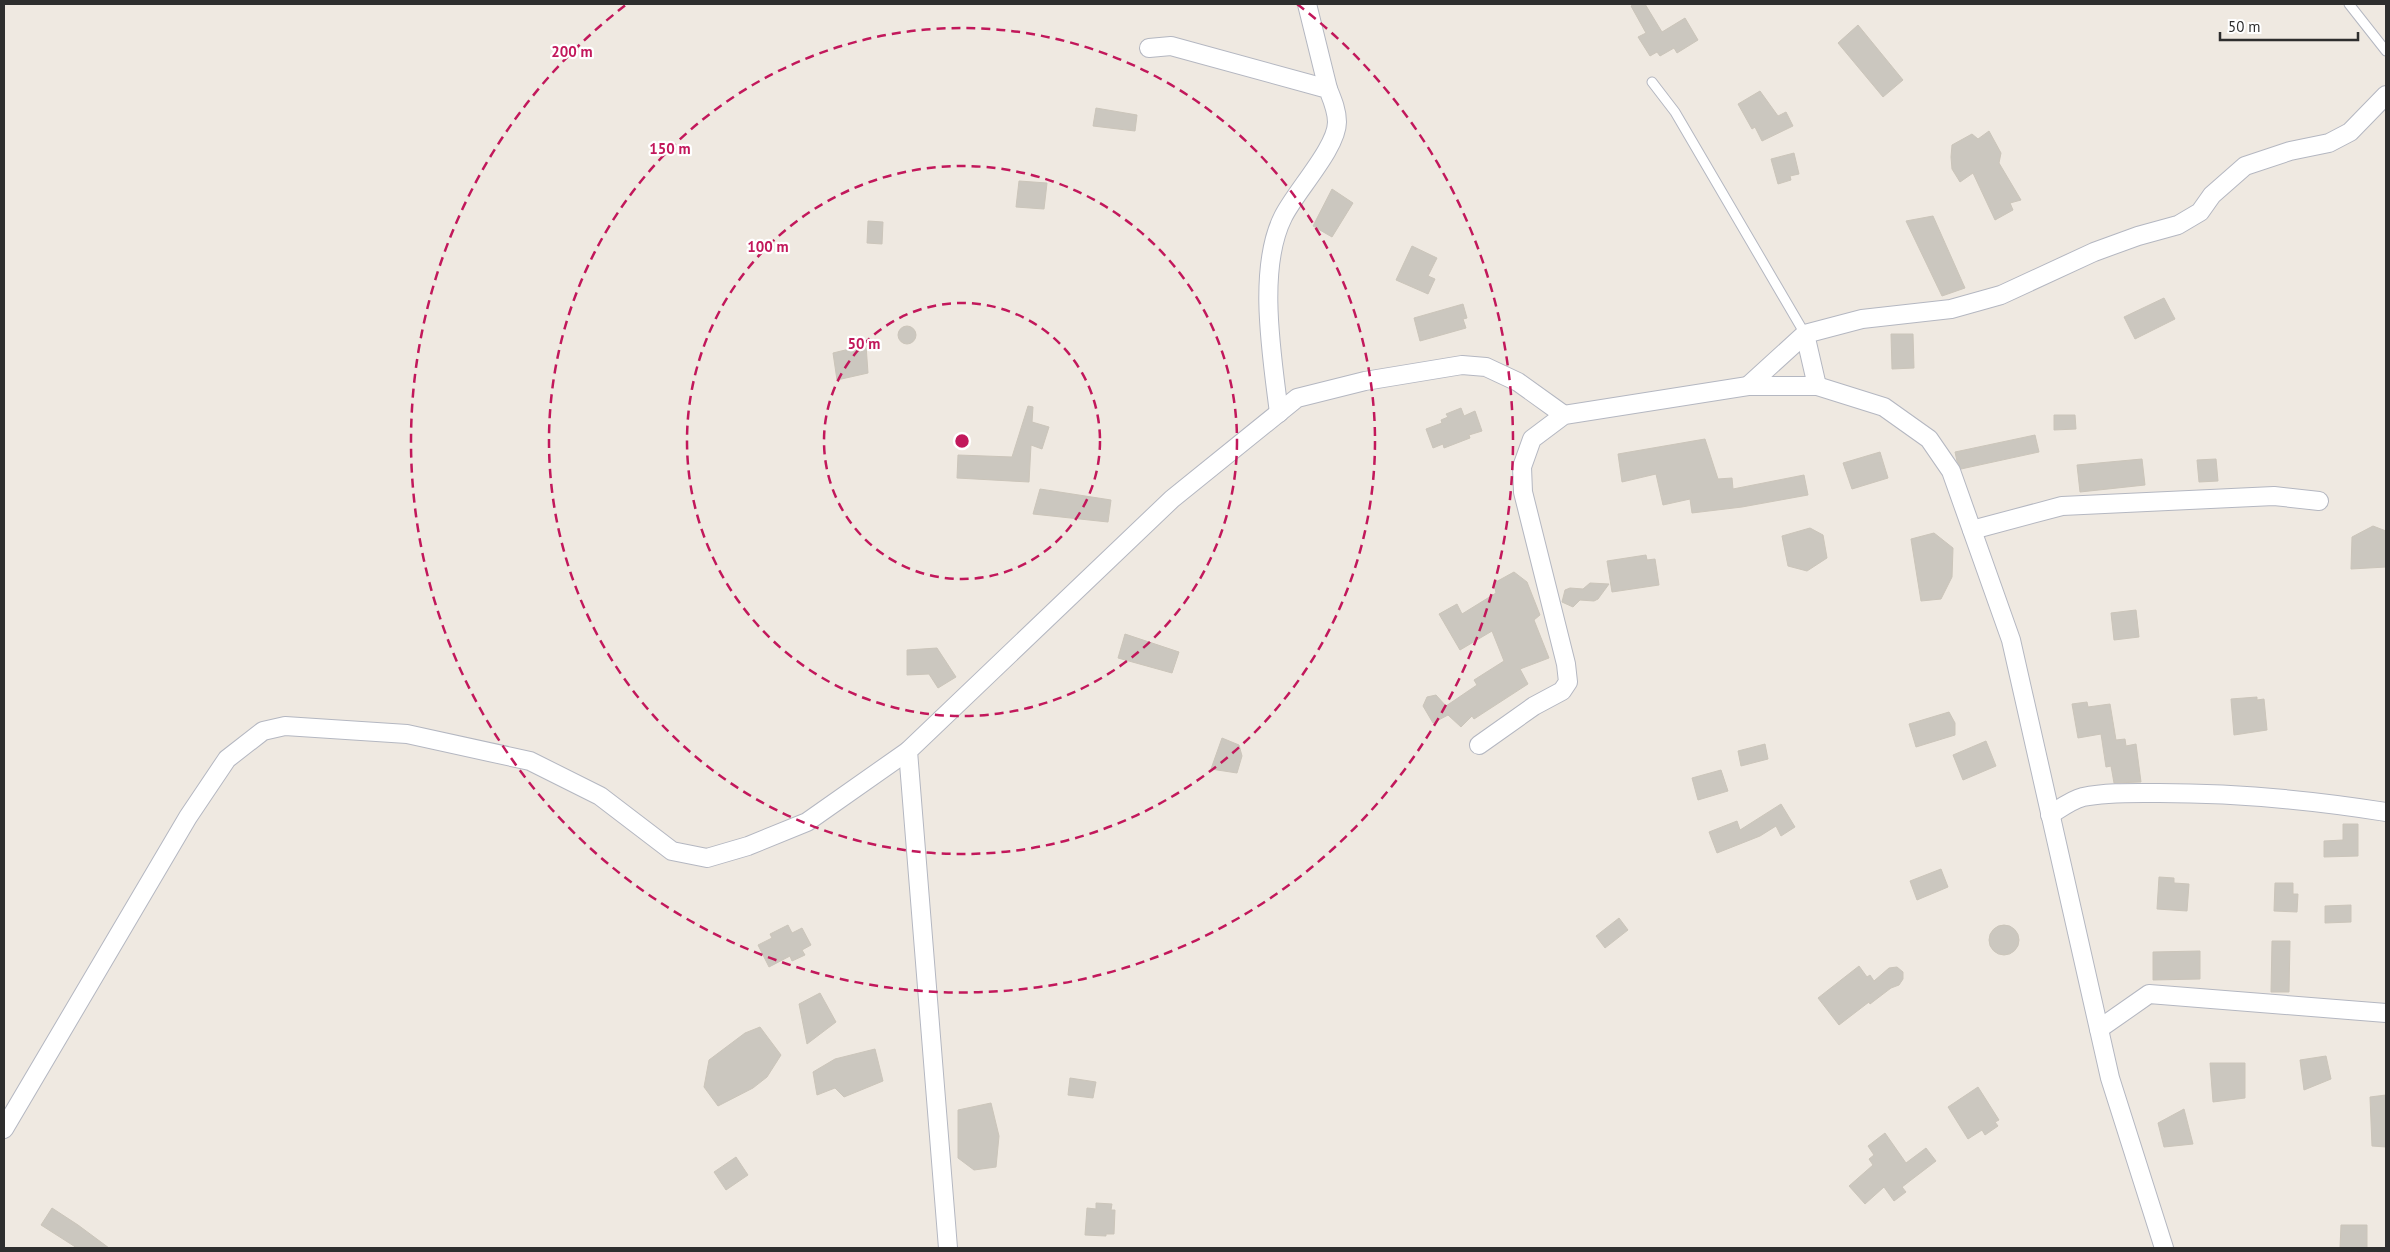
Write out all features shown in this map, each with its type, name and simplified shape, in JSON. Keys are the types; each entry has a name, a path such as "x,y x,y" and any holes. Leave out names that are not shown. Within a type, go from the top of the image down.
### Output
{"street":[{"path":"1279,412 1270,340 1270,276 1276,234 1284,215 1330,141 1337,123 1335,106 1328,89 1307,4"},
{"path":"1149,48 1171,46 1328,89"},
{"path":"1748,386 1804,334 1862,319 1951,309 2001,295 2094,252 2138,236 2178,225 2200,212 2212,195 2245,166 2290,151 2329,143 2350,132 2386,95"},
{"path":"1804,334 1817,386"},
{"path":"4,1129 188,817 227,759 263,732 285,726 407,734 530,761 600,796 672,852 708,858 748,846 807,822 908,751 1172,499 1297,398 1365,381 1462,365 1486,367 1518,382 1564,414"},
{"path":"1480,745 1534,706 1562,691 1568,682 1566,664 1523,492 1522,467 1532,439 1564,414 1748,386 1817,386 1884,408 1929,439 1951,471 2011,640 2110,1078 2164,1248"},
{"path":"1972,530 2062,506 2274,496 2319,501"},
{"path":"908,751 948,1248"},
{"path":"2050,815 2065,804 2084,797 2144,793 2204,793 2281,799 2386,812"},
{"path":"2099,1029 2149,994 2386,1013"}],"lane":[{"path":"2349,4 2386,51"},
{"path":"1652,82 1675,112 1804,334"}],"building":[{"path":"1645,4 1662,32 1685,18 1698,40 1677,53 1674,48 1660,56 1657,52 1650,56 1638,37 1646,33 1631,6"},
{"path":"1858,25 1903,80 1883,97 1838,43"},
{"path":"1760,91 1778,116 1786,112 1793,126 1762,141 1755,127 1752,129 1738,104"},
{"path":"1096,108 1137,115 1135,131 1093,126"},
{"path":"1989,131 2001,153 1999,163 2021,200 2010,203 2013,210 1995,220 1973,173 1960,182 1952,169 1951,157 1952,145 1972,134 1978,139"},
{"path":"1794,153 1799,174 1790,176 1791,180 1778,184 1771,159"},
{"path":"1019,181 1047,183 1044,209 1016,207"},
{"path":"1332,189 1353,203 1332,237 1313,226"},
{"path":"1933,216 1965,288 1942,296 1906,221"},
{"path":"868,221 883,222 882,244 867,243"},
{"path":"1412,246 1437,258 1428,276 1435,279 1428,294 1396,280"},
{"path":"2164,298 2175,319 2135,339 2124,317"},
{"path":"1463,304 1467,318 1463,319 1466,328 1420,341 1414,318"},
{"path":"903,326 911,326 916,331 914,342 903,344 898,339 898,331"},
{"path":"1891,334 1913,334 1914,368 1892,369"},
{"path":"866,345 868,373 837,380 833,353"},
{"path":"1028,406 1033,407 1032,422 1049,427 1042,449 1031,445 1029,482 957,478 958,455 1012,457"},
{"path":"1461,408 1464,416 1475,411 1482,431 1469,435 1470,438 1444,448 1443,444 1433,448 1426,429 1442,423 1441,420 1448,417 1446,414"},
{"path":"2054,415 2075,415 2076,429 2054,430"},
{"path":"2035,435 2039,452 1961,469 1957,461 1955,452"},
{"path":"1705,439 1718,479 1732,478 1733,489 1804,475 1808,495 1742,507 1692,513 1690,499 1663,505 1656,474 1622,482 1618,454"},
{"path":"1880,452 1888,478 1852,489 1843,463"},
{"path":"2142,459 2145,485 2080,492 2077,465"},
{"path":"2216,459 2218,481 2199,482 2197,460"},
{"path":"1040,489 1111,500 1108,522 1033,514"},
{"path":"2373,526 2386,531 2386,567 2351,569 2352,537"},
{"path":"1810,528 1823,535 1827,558 1807,571 1788,566 1782,536"},
{"path":"1934,533 1953,548 1952,577 1941,599 1921,601 1911,539"},
{"path":"1646,555 1647,560 1655,559 1659,585 1612,592 1607,561"},
{"path":"1514,572 1527,582 1540,615 1534,620 1549,658 1520,669 1528,684 1474,719 1472,716 1461,727 1448,715 1433,723 1423,706 1427,697 1436,695 1446,706 1477,685 1474,680 1504,661 1492,631 1460,650 1439,614 1457,604 1462,614 1496,593 1494,583"},
{"path":"1590,583 1609,584 1598,599 1594,601 1580,600 1573,607 1562,602 1565,590 1570,588 1583,589"},
{"path":"2136,610 2139,637 2114,640 2111,613"},
{"path":"1125,634 1179,652 1172,673 1118,658"},
{"path":"937,648 956,677 938,688 929,674 907,675 907,650"},
{"path":"2257,697 2257,700 2264,699 2267,730 2234,735 2231,699"},
{"path":"2087,702 2088,707 2110,704 2116,740 2125,739 2126,746 2136,744 2141,782 2114,783 2111,766 2106,767 2101,734 2078,738 2072,704"},
{"path":"1949,712 1955,723 1955,735 1916,747 1909,724"},
{"path":"1222,738 1239,745 1242,756 1237,773 1211,769"},
{"path":"1986,741 1996,766 1963,780 1953,755"},
{"path":"1765,744 1768,759 1741,766 1738,751"},
{"path":"1721,770 1728,791 1698,800 1692,778"},
{"path":"1781,804 1795,827 1781,836 1776,826 1760,836 1717,853 1709,832 1737,821 1740,830"},
{"path":"2343,824 2358,824 2358,856 2324,857 2324,841 2343,840"},
{"path":"1941,869 1948,887 1917,900 1910,881"},
{"path":"2159,877 2174,878 2174,883 2189,884 2187,911 2157,909"},
{"path":"2275,883 2293,883 2293,894 2298,894 2297,912 2274,911"},
{"path":"2351,905 2351,922 2325,923 2325,906"},
{"path":"1619,918 1628,930 1605,948 1596,936"},
{"path":"788,925 792,933 802,928 811,945 802,950 805,955 792,961 790,956 769,967 758,945 772,938 770,934"},
{"path":"2004,925 2015,929 2019,940 2015,951 2004,955 1993,951 1989,940 1993,929"},
{"path":"2272,941 2290,941 2289,992 2271,992"},
{"path":"2200,951 2200,979 2153,980 2153,952"},
{"path":"1859,966 1867,977 1870,975 1874,981 1889,968 1897,967 1903,972 1903,979 1899,985 1891,988 1870,1004 1869,1002 1839,1025 1818,998"},
{"path":"820,993 836,1022 807,1044 799,1004"},
{"path":"760,1027 781,1055 767,1077 753,1088 718,1106 704,1087 709,1060 745,1033"},
{"path":"875,1049 883,1081 844,1097 835,1088 817,1095 813,1072 835,1059"},
{"path":"2326,1056 2331,1079 2304,1090 2300,1060"},
{"path":"2210,1063 2245,1063 2245,1098 2213,1102"},
{"path":"1070,1078 1096,1082 1093,1098 1068,1095"},
{"path":"1978,1087 1999,1120 1995,1122 1998,1126 1985,1135 1982,1130 1968,1139 1948,1107"},
{"path":"2386,1095 2386,1147 2372,1146 2370,1097"},
{"path":"991,1103 999,1136 996,1167 974,1170 958,1158 958,1110"},
{"path":"2184,1109 2193,1144 2164,1147 2158,1123"},
{"path":"1885,1133 1906,1163 1926,1148 1936,1161 1902,1187 1906,1192 1894,1201 1884,1187 1865,1204 1849,1186 1873,1165 1869,1159 1874,1155 1868,1146"},
{"path":"736,1157 748,1175 726,1190 714,1172"},
{"path":"1096,1203 1112,1204 1111,1210 1115,1210 1114,1234 1106,1234 1106,1236 1085,1235 1087,1208 1096,1209"},
{"path":"52,1208 109,1248 77,1248 41,1225"},
{"path":"2341,1225 2367,1225 2367,1248 2340,1248"}]}
